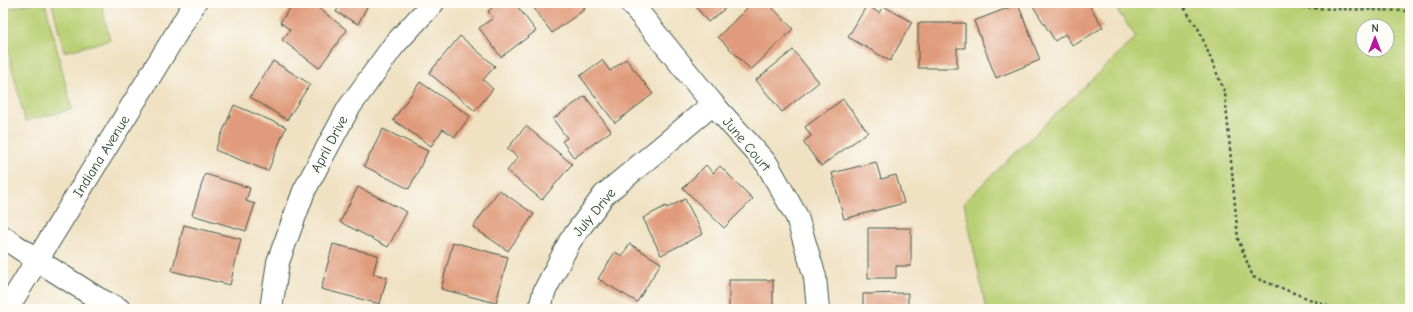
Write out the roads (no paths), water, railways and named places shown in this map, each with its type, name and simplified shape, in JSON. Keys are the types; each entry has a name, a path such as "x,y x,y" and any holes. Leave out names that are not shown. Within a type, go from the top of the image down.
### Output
{"street":[{"name":"Indiana Avenue","path":"7,309 195,3"},
{"name":"April Drive","path":"271,309 278,262 304,191 348,109 394,45 433,3"},
{"name":"June Court","path":"631,3 712,104 767,164 797,217 815,277 818,309"},
{"name":"July Drive","path":"540,309 544,292 570,241 604,195 712,104"},
{"path":"3,237 97,298 119,309"}]}
